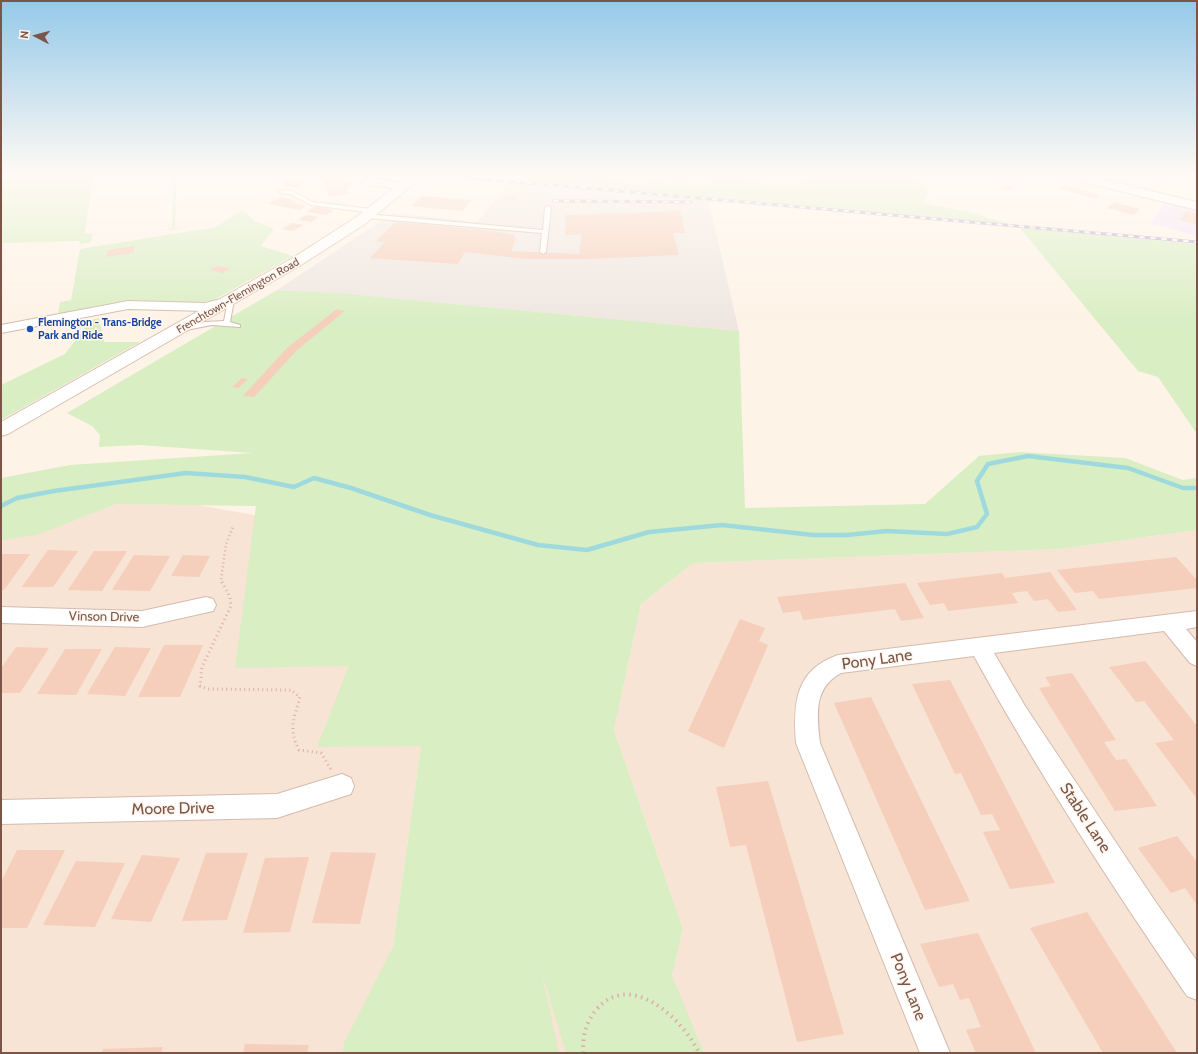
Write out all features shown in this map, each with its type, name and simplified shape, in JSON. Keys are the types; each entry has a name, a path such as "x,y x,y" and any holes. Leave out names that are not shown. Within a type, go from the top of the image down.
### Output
{"main road":[{"name":"Frenchtown-Flemington Road","path":"1,430 231,300 315,251 353,225"}],"street":[{"path":"1,328 128,305 205,307 231,300"},
{"path":"180,329 184,319 184,307"},
{"name":"Vinson Drive","path":"1,615 142,618 206,605"},
{"name":"Pony Lane","path":"935,1053 808,743 806,720 809,692 823,672 838,664 1197,619"},
{"path":"1168,623 1197,657"},
{"name":"Stable Lane","path":"980,647 1017,713 1145,911 1197,986"},
{"name":"Moore Drive","path":"1,812 277,806 342,786"}],"lane":[{"path":"479,225 546,232"},
{"path":"543,252 547,225"},
{"path":"227,322 231,300"},
{"path":"180,329 203,323 227,322 238,326"}],"path":[{"path":"233,527 226,544 221,580 230,597 230,606 202,667 200,686 208,689 291,690 296,693 300,697 291,726 294,742 299,750 320,753 342,786"},
{"path":"583,1053 583,1033 593,1013 605,1001 620,994 639,995 657,1005 693,1040 699,1053"}],"shaded area":[{"path":"375,225 714,225 739,331 339,293 277,290"},
{"path":"1158,225 1197,225 1197,236"},
{"path":"116,504 198,505 259,516 350,666 421,746 393,947 672,976 683,929 614,730 641,604 693,563 1059,549 1197,530 1197,1053 1,1053 1,527"}],"green space":[{"path":"1,225 86,225 85,233 93,234 91,242 80,244 79,241 1,243"},
{"path":"172,225 175,225 175,228 184,228 162,231 172,228"},
{"path":"219,225 265,225 274,229 261,246 293,256 212,301 142,302 61,315 58,314 60,302 71,300 80,249 216,227"},
{"path":"999,225 1013,225 1019,227"},
{"path":"1019,227 1197,244 1197,434 1158,377 1138,371"},
{"path":"277,290 339,293 739,331 745,508 925,504 979,456 1019,452 1125,458 1183,480 1197,478 1197,530 1059,549 693,563 641,604 614,730 683,929 672,976 704,1053 566,1053 541,970 559,1053 343,1053 344,1043 393,947 421,746 317,747 349,666 235,668 256,506 116,504 37,535 1,540 1,478 70,465 253,453 139,445 99,447 100,435 92,426 67,413"},
{"path":"99,318 104,342 140,342 1,420 1,385 65,354 91,320"}],"building":[{"path":"288,225 304,225 293,231 282,229"},
{"path":"393,225 430,225 493,231 514,235 516,239 511,251 579,254 582,234 565,235 565,225 683,225 685,233 673,233 679,255 589,259 526,259 465,252 458,264 370,258 385,242 376,241"},
{"path":"135,246 134,253 106,257 108,250"},
{"path":"217,266 230,268 223,273 210,270"},
{"path":"337,309 345,311 297,350 254,397 243,396 287,348"},
{"path":"242,378 248,379 238,388 232,387"},
{"path":"48,550 78,551 53,587 22,587"},
{"path":"94,551 127,551 102,591 68,590"},
{"path":"1,554 30,554 4,590 1,590"},
{"path":"134,555 170,556 150,591 112,590"},
{"path":"183,555 210,556 199,577 171,576"},
{"path":"1176,557 1197,580 1197,588 1099,599 1093,591 1075,593 1057,570"},
{"path":"1050,572 1077,610 1058,612 1048,599 1034,601 1027,591 1012,593 1018,603 948,611 944,603 930,605 917,583 1002,573 1005,578"},
{"path":"905,583 924,618 901,621 895,609 803,620 800,611 783,613 777,597"},
{"path":"740,619 765,628 759,641 768,645 724,748 688,731"},
{"path":"164,645 203,645 180,697 138,697"},
{"path":"16,647 49,648 20,693 1,693 1,668"},
{"path":"115,647 151,648 125,696 87,694"},
{"path":"65,649 102,649 76,695 37,694"},
{"path":"1145,661 1197,726 1197,799 1155,743 1174,740 1144,701 1136,702 1109,667"},
{"path":"1072,673 1116,740 1104,742 1116,760 1126,759 1157,806 1115,811 1039,688 1051,686 1045,677"},
{"path":"950,680 1055,883 1010,889 983,832 1000,830 992,814 981,815 961,773 955,774 912,684"},
{"path":"871,697 970,901 925,910 834,703"},
{"path":"768,781 844,1034 797,1042 746,845 730,847 716,787"},
{"path":"1177,836 1197,862 1197,905 1185,888 1171,893 1138,848"},
{"path":"17,850 65,850 27,928 1,928 1,882"},
{"path":"331,852 376,853 360,924 312,923"},
{"path":"206,853 248,853 227,920 182,921"},
{"path":"142,855 180,858 151,922 111,919"},
{"path":"309,857 290,932 243,933 265,858"},
{"path":"76,861 125,863 95,927 43,925"},
{"path":"1087,912 1177,1053 1103,1053 1030,928"},
{"path":"978,933 1036,1053 976,1053 966,1030 981,1027 969,998 960,1000 953,984 939,987 920,944"},
{"path":"245,1044 309,1045 307,1053 243,1053"},
{"path":"163,1047 161,1053 102,1053 103,1049"}],"waterway":[{"path":"1,506 17,498 54,491 186,473 245,477 294,487 314,478 351,488 430,515 538,545 587,550 649,532 722,525 813,535 847,535 887,531 947,534 977,527 987,514 977,481 988,464 1028,456 1128,468 1183,488 1197,488"}],"railway":[{"path":"1006,225 1197,242"}],"place":[{"name":"Flemington - Trans-Bridge Park and Ride","path":"30,329"}]}
